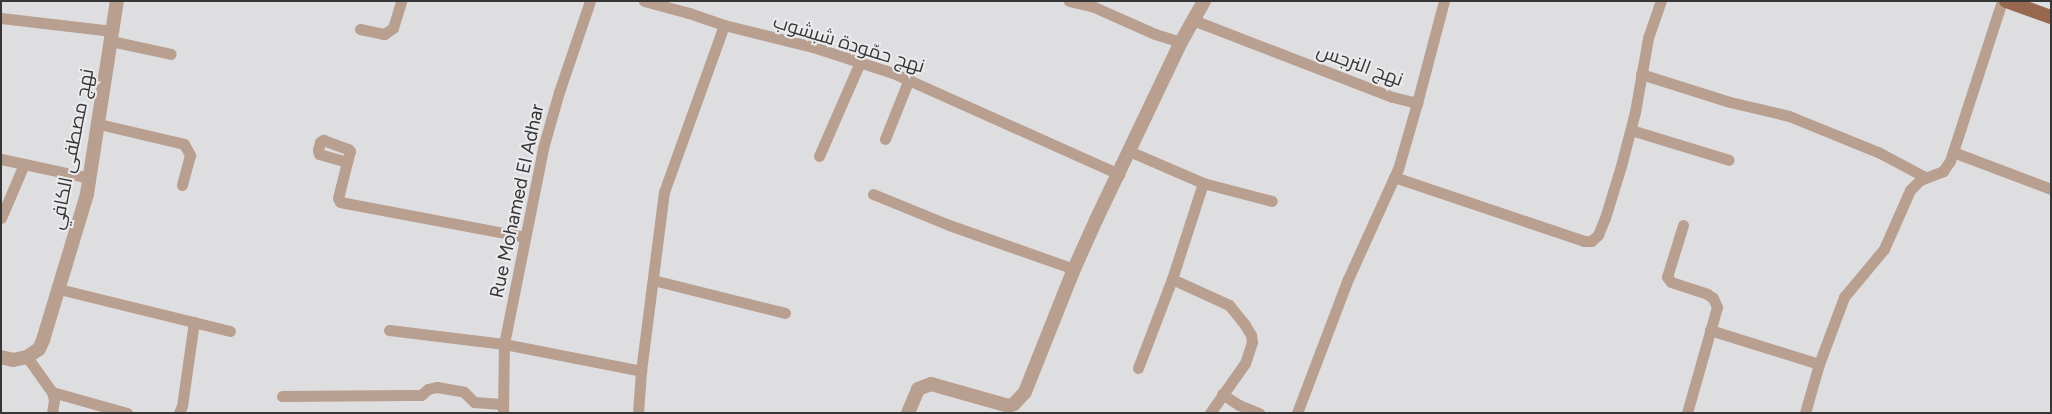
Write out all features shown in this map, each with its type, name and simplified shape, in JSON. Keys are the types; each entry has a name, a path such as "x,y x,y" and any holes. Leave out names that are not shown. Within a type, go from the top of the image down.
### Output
{"main road":[{"path":"2006,1 2051,17"}],"street":[{"name":"نهج مصطفى الكافي","path":"27,358 39,350 59,289 90,178 117,1"},
{"path":"360,28 384,34 389,31 393,28 401,1"},
{"name":"Rue Mohamed El Adhar","path":"503,408 504,344 549,124 590,1"},
{"name":"نهج حمّودة شبشوب","path":"644,1 724,25 813,47 909,79 1119,174"},
{"path":"1069,1 1094,8 1155,34 1181,42"},
{"path":"908,413 918,389 931,384 1002,405 1014,404 1030,384 1074,270 1181,42 1204,1"},
{"name":"نهج النرجس","path":"1193,20 1416,103 1444,1"},
{"path":"1394,177 1584,241 1591,240 1598,235 1605,218 1631,130 1640,74 1651,26 1661,1"},
{"path":"1805,413 1818,364 1844,297 1884,249 1910,190 1925,177 1943,171 1950,161 2002,1"},
{"path":"1,18 111,36 172,54"},
{"path":"638,413 641,371 664,192 724,25"},
{"path":"819,156 860,62"},
{"path":"1640,74 1730,102 1789,116 1880,153 1925,177"},
{"path":"885,139 909,79"},
{"path":"1297,413 1348,279 1394,177 1416,103"},
{"path":"99,124 184,144 190,155 182,185"},
{"path":"1631,130 1729,160"},
{"path":"1130,151 1203,183 1272,201"},
{"path":"1953,152 2051,189"},
{"path":"1,159 90,178"},
{"path":"347,162 338,198 340,202 525,237"},
{"path":"1,218 24,164"},
{"path":"1138,368 1172,279 1203,183"},
{"path":"873,194 949,225 1074,270"},
{"path":"1683,225 1667,277 1671,282 1713,298 1717,307 1687,413"},
{"path":"1172,279 1228,305 1245,324 1251,335 1252,342 1245,363 1210,413"},
{"path":"653,280 785,313"},
{"path":"59,289 230,331"},
{"path":"179,413 182,406 194,322"},
{"path":"389,330 504,344 641,371"},
{"path":"1710,330 1818,364"},
{"path":"1,358 13,360 27,358 52,392 54,400 52,413"},
{"path":"282,396 410,395 421,394 428,389 437,387 464,392 474,402 503,408"},
{"path":"52,392 127,413"},
{"path":"1222,394 1239,405 1259,413"}]}
